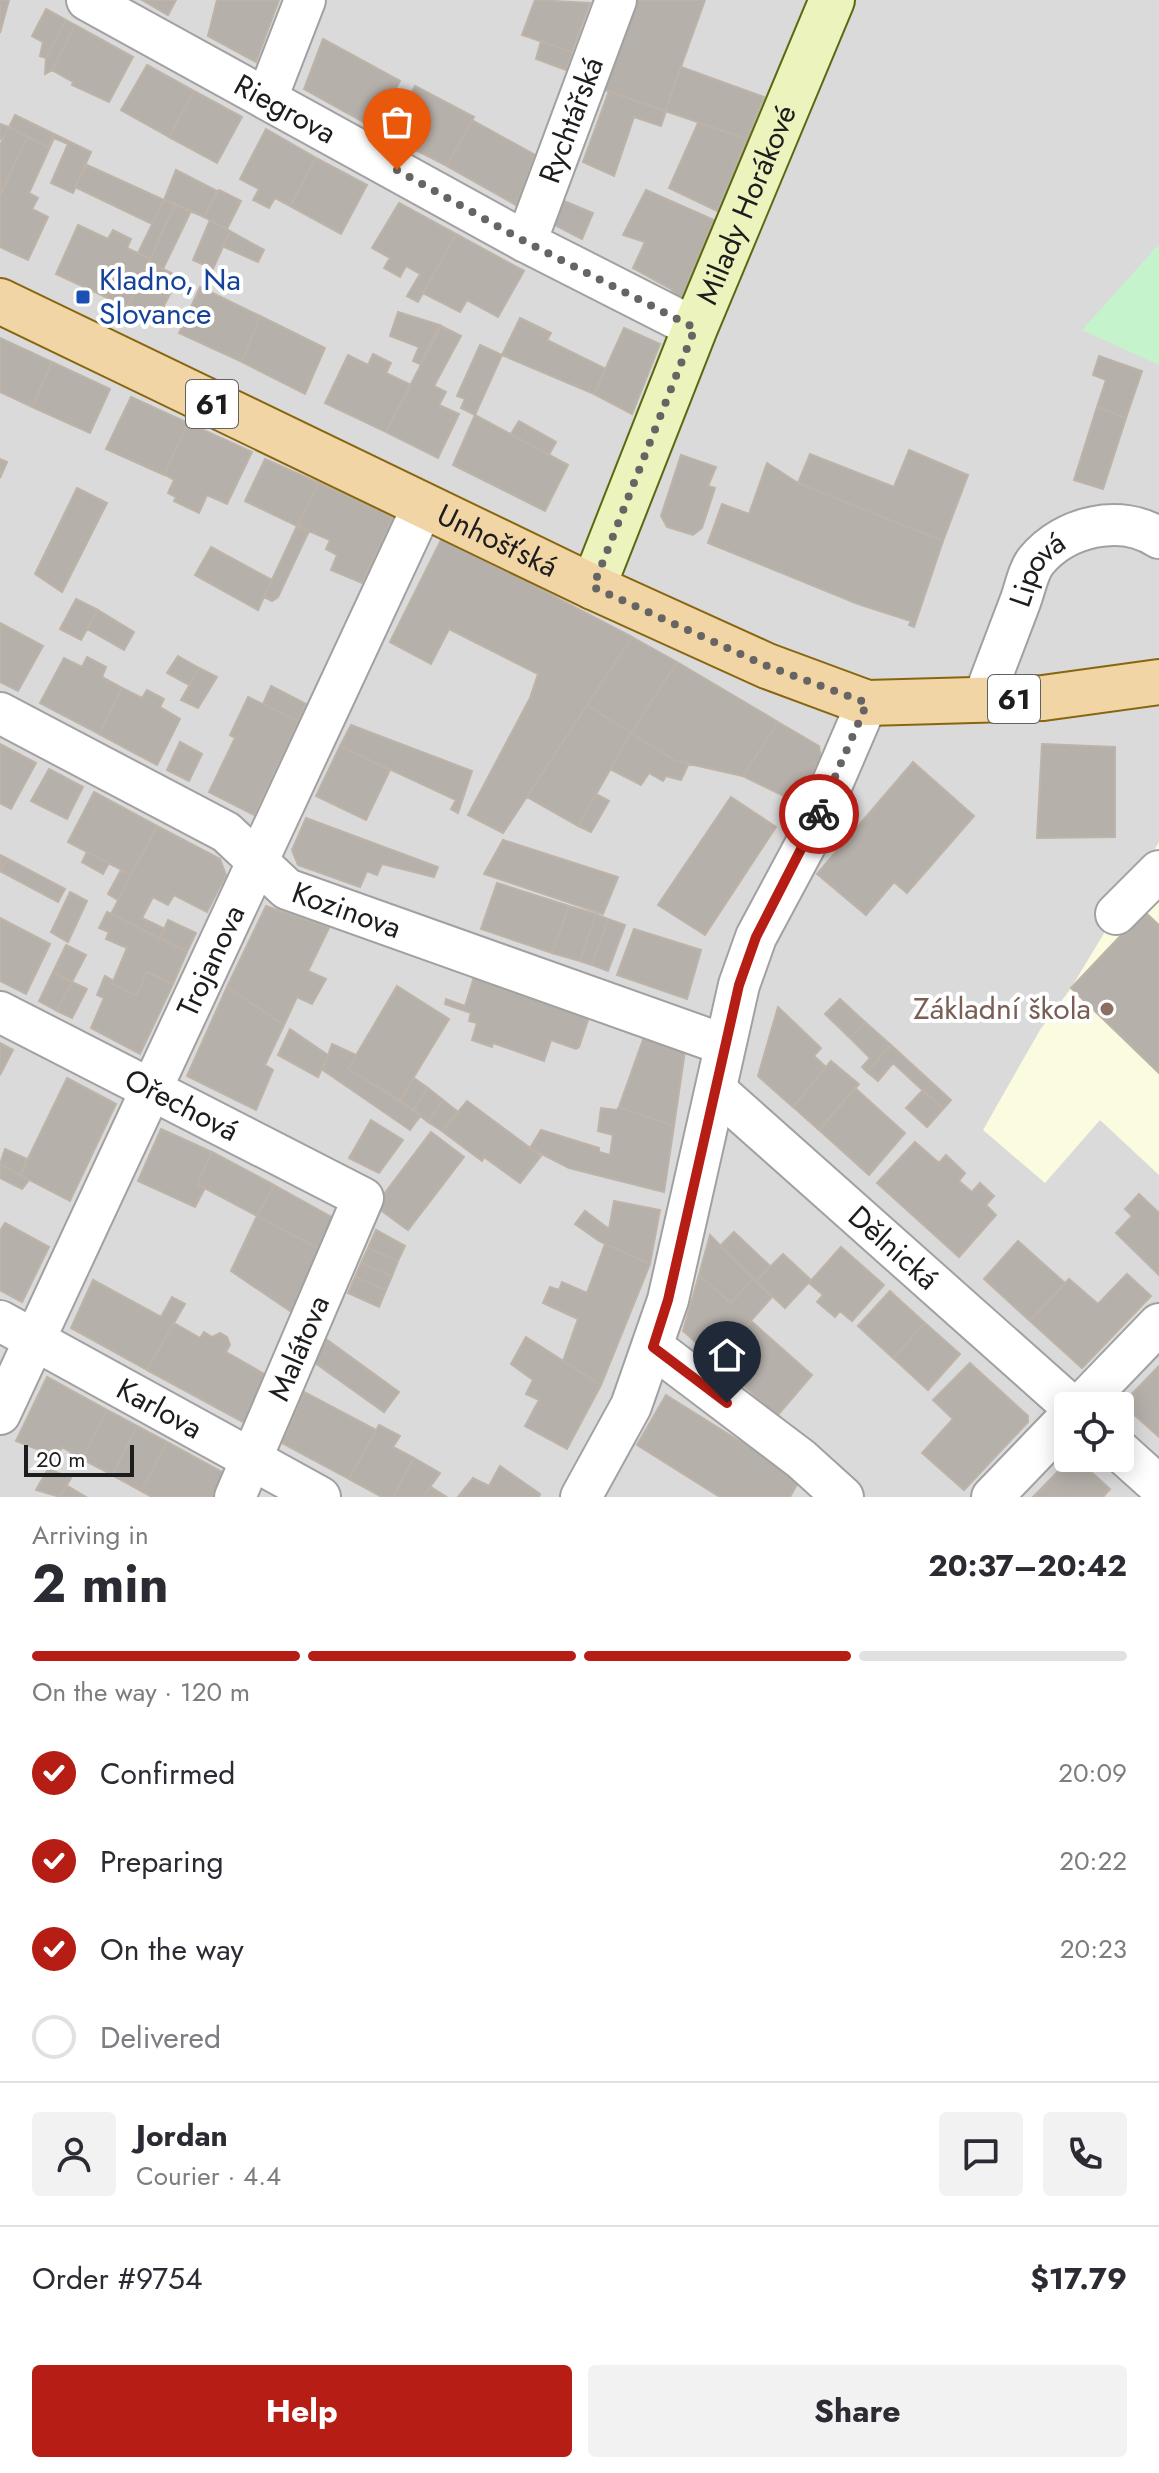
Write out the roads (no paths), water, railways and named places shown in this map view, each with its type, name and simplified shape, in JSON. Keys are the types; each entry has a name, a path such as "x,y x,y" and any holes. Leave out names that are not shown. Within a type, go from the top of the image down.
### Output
{"main road":[{"name":"Milady Horákové","path":"593,587 695,328 832,0"},
{"name":"Unhošťská","path":"0,301 593,587 767,666 867,703 1043,698 1159,682"}],"street":[{"name":"Riegrova","path":"87,0 526,242 695,328"},
{"path":"267,98 305,0"},
{"name":"Rychtářská","path":"526,242 616,0"},
{"name":"Trojanova","path":"0,1414 259,865 423,506"},
{"name":"Lipová","path":"983,700 1035,563 1063,538 1089,528 1114,525 1144,528 1159,538"},
{"path":"581,1497 631,1406 668,1300 739,985 756,937 808,840 867,703"},
{"name":"Kozinova","path":"0,713 226,832 287,889 725,1045"},
{"path":"1116,914 1159,871"},
{"name":"Ořechová","path":"0,1012 363,1198"},
{"name":"Dělnická","path":"717,1091 1055,1392"},
{"name":"Malátova","path":"235,1497 363,1198"},
{"name":"Karlova","path":"0,1321 320,1497"},
{"path":"1093,1392 1159,1324"},
{"path":"653,1347 801,1459 843,1497"},
{"path":"992,1497 1054,1433"},
{"path":"1134,1464 1159,1486"}],"place":[{"name":"Kladno, Na Slovance","path":"83,297"},
{"name":"Základní škola","path":"1107,1009"}]}
